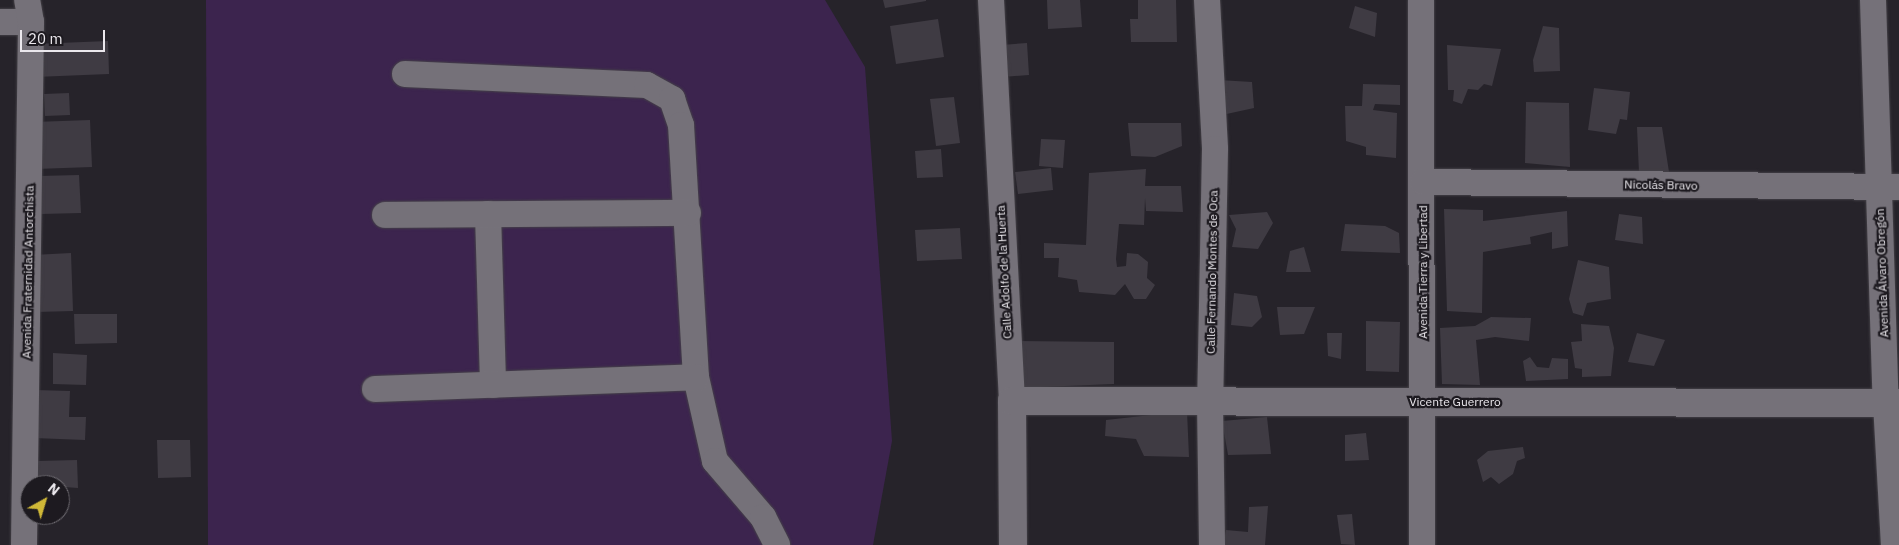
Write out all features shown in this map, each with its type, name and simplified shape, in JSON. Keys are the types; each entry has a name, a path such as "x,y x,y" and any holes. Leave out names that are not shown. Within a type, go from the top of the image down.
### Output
{"street":[{"name":"Calle Adolfo de la Huerta","path":"991,0 1012,401 1012,545"},
{"name":"Calle Fernando Montes de Oca","path":"1207,0 1215,148 1210,401 1212,545"},
{"name":"Avenida Tierra y Libertad","path":"1422,0 1424,182 1422,545"},
{"name":"Avenida Álvaro Obregón","path":"1873,0 1889,187 1894,545"},
{"path":"0,22 29,11"},
{"name":"Avenida Fraternidad Antorchista","path":"24,545 29,11"},
{"path":"405,74 647,84 672,99 681,125 688,213 696,377 715,461 762,518 776,545"},
{"name":"Nicolás Bravo","path":"1424,182 1889,187"},
{"path":"385,215 688,213"},
{"path":"488,214 493,384"},
{"path":"375,389 696,377"},
{"name":"Vicente Guerrero","path":"1012,401 1893,403"}],"shaded area":[{"path":"206,0 825,0 865,67 892,441 873,545 208,545"}],"building":[{"path":"883,0 926,0 926,1 885,8"},
{"path":"1047,0 1080,0 1082,27 1048,29"},
{"path":"1138,0 1176,0 1177,42 1131,42 1130,19 1138,19"},
{"path":"1355,6 1377,13 1375,37 1349,28"},
{"path":"938,19 944,57 896,64 890,26"},
{"path":"1543,26 1559,28 1560,71 1534,72 1533,60"},
{"path":"108,41 109,74 35,77 34,44"},
{"path":"1027,43 1029,75 1003,77 1001,45"},
{"path":"1447,45 1501,49 1492,86 1484,84 1478,90 1468,89 1462,104 1453,101 1454,90 1448,90"},
{"path":"1219,80 1252,82 1254,108 1222,115"},
{"path":"1363,84 1400,85 1400,105 1375,104 1373,110 1397,113 1396,158 1366,155 1366,147 1346,141 1345,106 1362,106"},
{"path":"1594,88 1630,92 1627,120 1620,119 1616,134 1588,130"},
{"path":"69,93 70,115 45,116 44,94"},
{"path":"954,97 960,143 936,146 930,99"},
{"path":"1526,102 1569,103 1570,167 1525,163"},
{"path":"90,120 92,167 36,169 34,122"},
{"path":"1128,123 1181,123 1182,146 1155,157 1131,156"},
{"path":"1637,127 1662,127 1669,172 1639,173"},
{"path":"1041,139 1065,140 1063,168 1039,166"},
{"path":"941,149 943,177 917,178 915,151"},
{"path":"1051,168 1053,190 1018,194 1015,172"},
{"path":"1146,169 1145,186 1181,186 1183,212 1146,211 1145,198 1144,225 1119,224 1116,259 1117,267 1126,266 1127,253 1138,254 1148,262 1147,278 1155,285 1146,299 1134,299 1125,284 1115,295 1079,292 1077,280 1058,277 1059,258 1044,258 1044,243 1086,245 1089,173"},
{"path":"79,175 81,213 41,214 39,176"},
{"path":"1444,209 1483,210 1483,221 1567,211 1568,246 1552,249 1552,232 1530,237 1531,244 1483,252 1482,313 1447,311"},
{"path":"1267,212 1273,223 1258,249 1232,247 1236,229 1229,215"},
{"path":"1619,214 1642,217 1643,244 1615,240"},
{"path":"1345,224 1385,226 1399,233 1400,253 1341,251"},
{"path":"960,228 962,259 917,261 915,230"},
{"path":"1304,247 1311,272 1286,272 1290,251"},
{"path":"71,253 73,311 36,312 33,255"},
{"path":"1578,260 1609,267 1611,299 1587,303 1583,316 1573,313 1569,299"},
{"path":"1234,293 1257,296 1262,317 1252,327 1231,325"},
{"path":"1277,307 1315,307 1304,334 1280,335"},
{"path":"74,314 117,314 117,343 75,344"},
{"path":"1491,317 1531,318 1529,341 1495,337 1476,340 1480,385 1442,384 1440,328 1475,326"},
{"path":"1366,321 1400,322 1399,372 1366,371"},
{"path":"1581,324 1609,326 1614,348 1611,376 1582,377 1582,369 1575,368 1571,342 1582,341"},
{"path":"1327,333 1342,333 1341,359 1328,356"},
{"path":"1637,333 1665,340 1654,366 1628,362"},
{"path":"1014,341 1114,342 1114,384 1017,388"},
{"path":"53,353 87,355 86,385 53,384"},
{"path":"1530,357 1537,367 1549,368 1552,358 1568,359 1568,379 1526,381 1523,361"},
{"path":"35,390 70,391 69,417 86,417 85,440 34,438"},
{"path":"1187,411 1189,457 1144,456 1136,439 1105,436 1106,420"},
{"path":"1267,417 1271,454 1228,455 1222,421"},
{"path":"1366,433 1369,460 1345,461 1345,435"},
{"path":"157,440 190,440 191,477 158,478"},
{"path":"1523,447 1525,458 1517,461 1513,474 1499,484 1491,477 1483,482 1477,460 1488,451"},
{"path":"77,460 78,488 70,487 70,475 38,475 37,461"},
{"path":"1268,506 1265,545 1223,545 1226,530 1248,532 1249,507"},
{"path":"1352,514 1355,545 1341,544 1337,515"}]}
